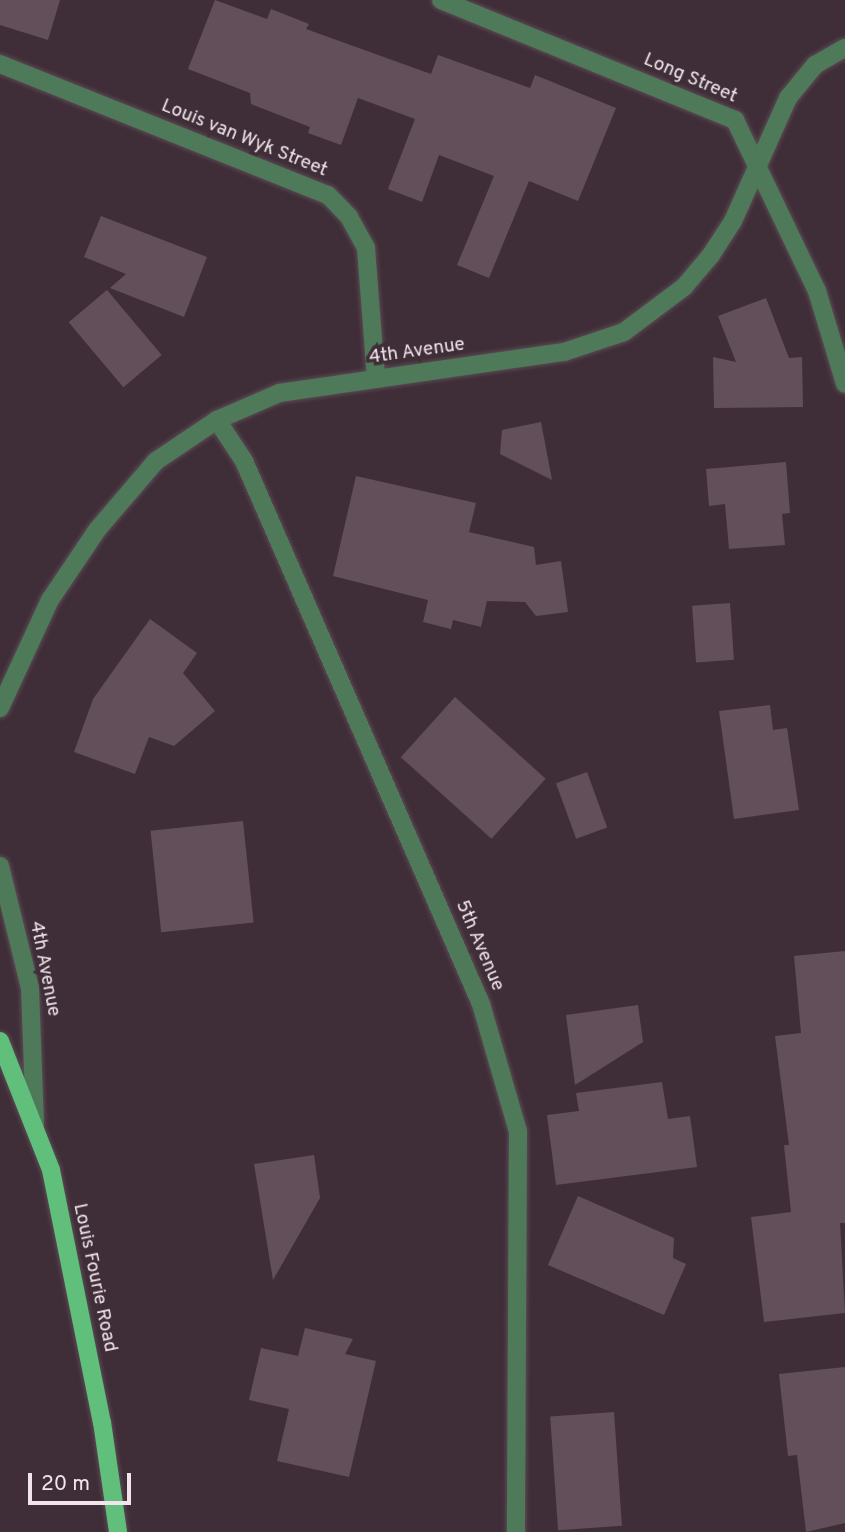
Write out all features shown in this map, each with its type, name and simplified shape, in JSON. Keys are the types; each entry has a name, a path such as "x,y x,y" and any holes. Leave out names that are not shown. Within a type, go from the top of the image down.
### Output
{"main road":[{"name":"Louis Fourie Road","path":"0,1041 51,1170 102,1422 116,1532"}],"street":[{"name":"Long Street","path":"441,0 735,120 817,291 845,384"},
{"name":"4th Avenue","path":"0,708 50,600 97,530 156,461 217,420 279,393 564,352 624,332 684,287 710,255 733,221 755,166 800,80 845,48"},
{"name":"Louis van Wyk Street","path":"0,64 328,195 349,217 366,248 376,379"},
{"name":"5th Avenue","path":"217,420 244,461 481,1004 518,1131 516,1532"},
{"name":"4th Avenue","path":"0,866 30,988 35,1124"}],"building":[{"path":"0,0 60,0 48,40 0,25"},
{"path":"215,0 267,19 271,9 309,24 306,29 431,74 438,55 530,88 535,75 616,108 578,201 529,181 489,278 457,265 494,176 439,155 422,202 388,189 415,119 358,98 341,145 308,133 310,127 251,104 250,93 188,69"},
{"path":"101,216 207,257 184,317 110,288 126,274 84,257"},
{"path":"107,290 162,355 123,387 69,322"},
{"path":"766,298 789,358 802,357 803,407 714,408 713,357 736,362 718,316"},
{"path":"541,422 552,480 500,454 502,430"},
{"path":"786,462 790,513 782,514 785,545 729,549 725,504 709,506 706,469"},
{"path":"356,476 476,503 469,532 534,547 536,565 561,561 568,612 536,616 525,602 487,601 481,627 453,620 451,629 423,622 428,600 333,576"},
{"path":"730,603 734,660 696,663 692,606"},
{"path":"150,619 197,653 183,673 215,711 174,746 149,737 135,774 74,752 93,699"},
{"path":"455,697 546,779 491,839 401,757"},
{"path":"770,705 773,730 787,728 799,810 734,819 719,711"},
{"path":"587,772 607,827 576,839 556,783"},
{"path":"243,821 254,922 161,932 151,831"},
{"path":"845,951 845,1223 840,1223 845,1313 764,1322 751,1217 791,1212 784,1145 789,1145 775,1036 801,1033 794,956"},
{"path":"638,1005 643,1042 575,1085 566,1015"},
{"path":"662,1082 668,1119 690,1116 697,1167 556,1185 547,1115 579,1111 576,1093"},
{"path":"314,1155 320,1198 273,1280 254,1164"},
{"path":"578,1196 674,1238 673,1258 686,1264 664,1315 548,1265"},
{"path":"305,1328 353,1339 345,1354 376,1361 349,1477 277,1461 289,1409 249,1400 261,1348 298,1356"},
{"path":"845,1367 845,1523 806,1532 797,1455 788,1456 779,1374"},
{"path":"614,1412 622,1526 558,1530 550,1416"}]}
